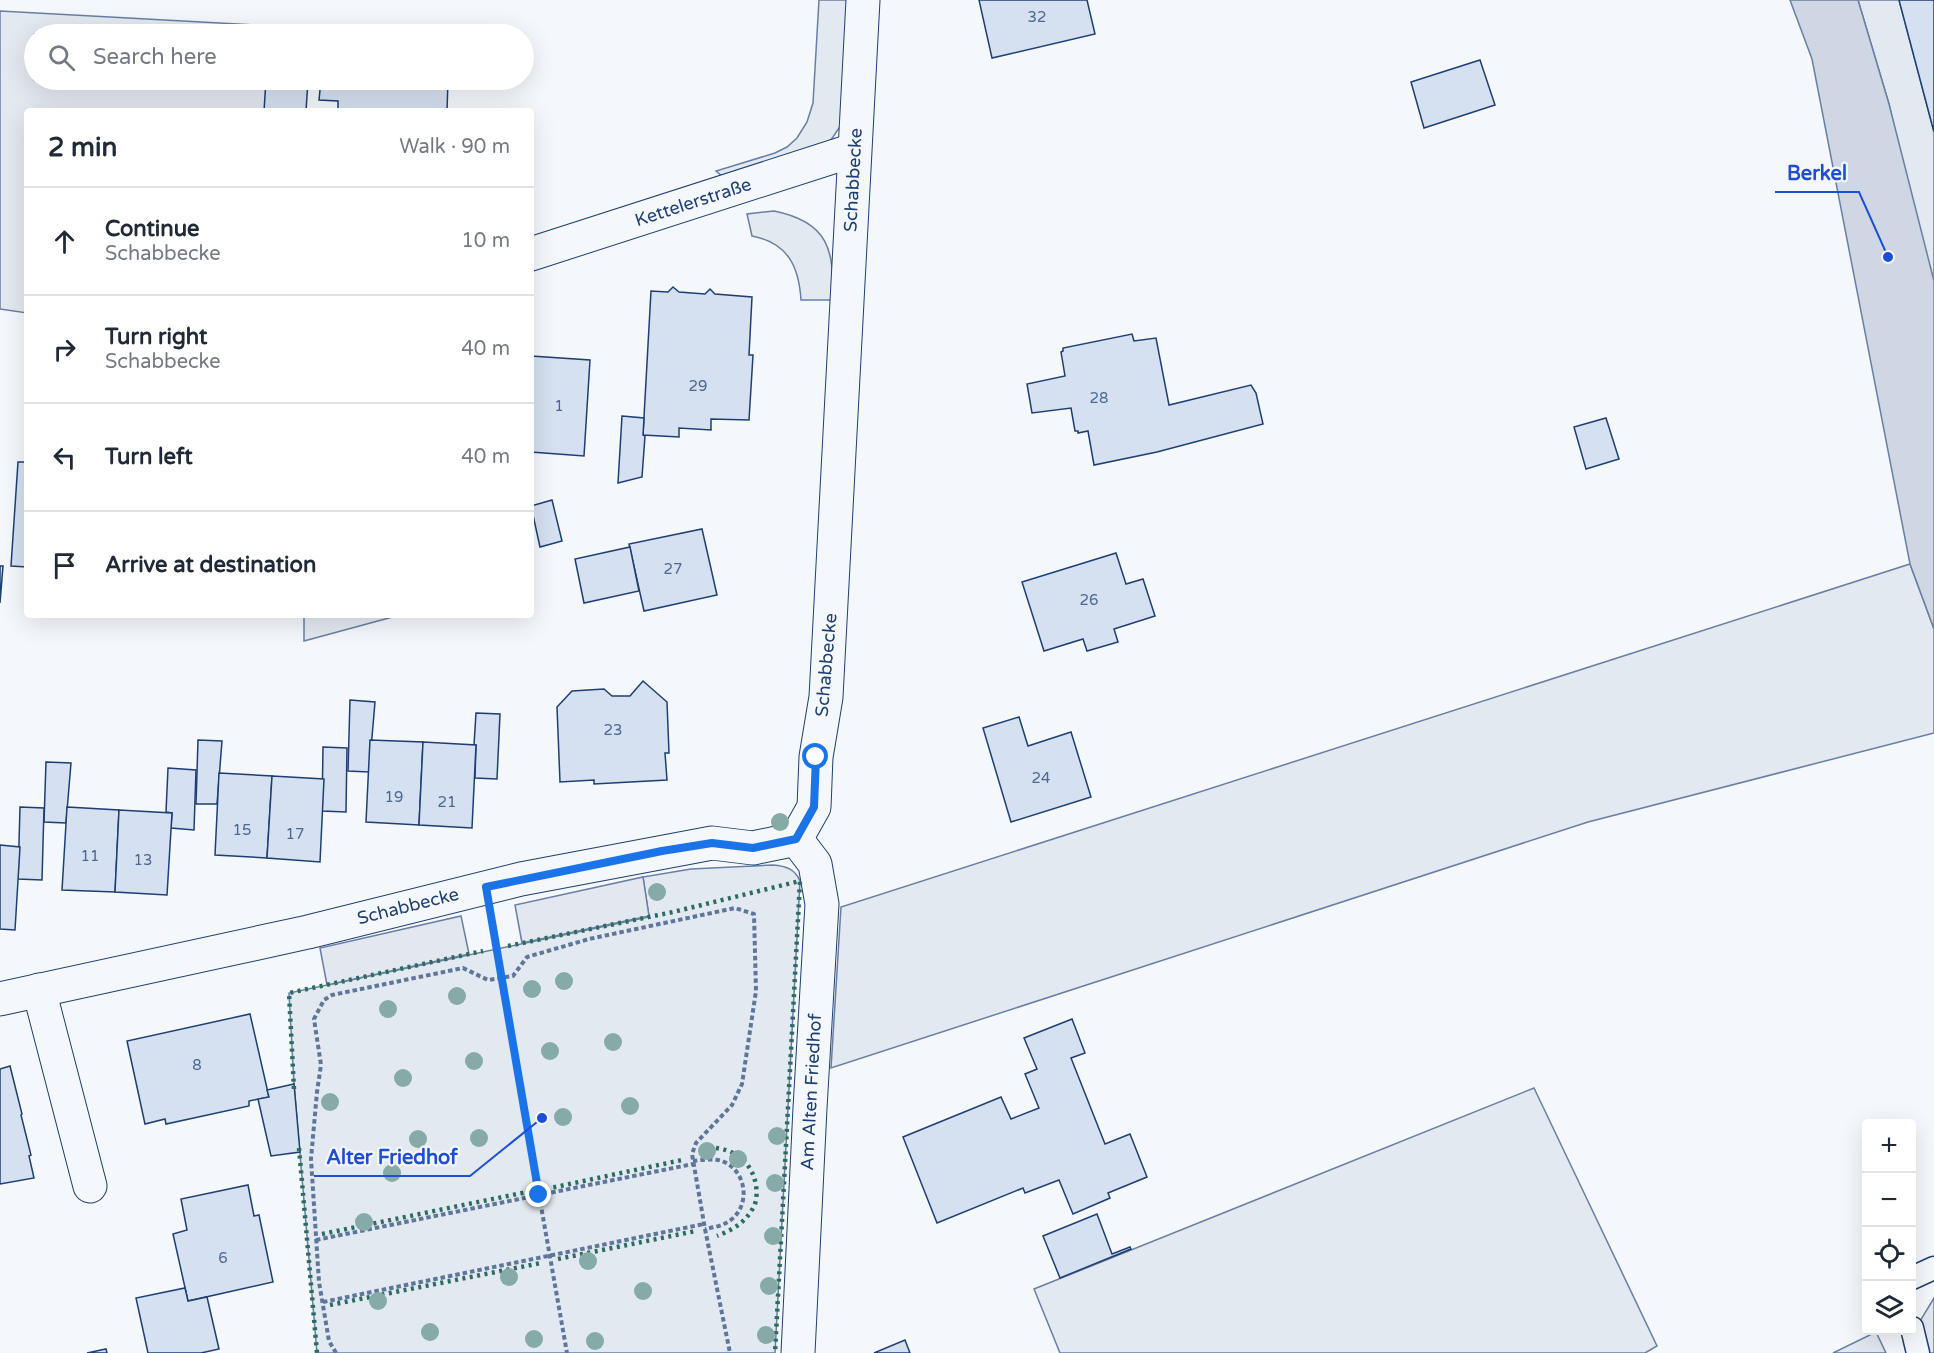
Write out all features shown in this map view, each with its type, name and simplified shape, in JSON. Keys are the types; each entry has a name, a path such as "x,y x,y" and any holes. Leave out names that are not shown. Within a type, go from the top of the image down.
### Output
{"street":[{"name":"Schabbecke","path":"0,999 308,932 486,887 712,843 753,848 796,839 814,807 816,757 826,697 863,0"},
{"name":"Kettelerstraße","path":"534,253 854,150"},
{"name":"Am Alten Friedhof","path":"796,839 815,864 822,903 798,1353"},
{"path":"39,990 90,1186"}],"lane":[{"path":"1916,1276 1934,1268"},
{"path":"1913,1335 1918,1353"}],"path":[{"path":"486,887 500,979 567,1353"},
{"path":"336,1353 329,1341 322,1302 311,1159 321,1065 314,1019 324,1000 332,995 463,968 488,980 500,979 513,976 527,957 589,939 735,908 754,914 756,991 742,1084 732,1105 696,1143 693,1162 730,1353"},
{"path":"316,1240 715,1159 724,1161 739,1174 743,1184 744,1199 740,1209 733,1219 724,1225 550,1256 322,1302"}],"shaded area":[{"path":"819,0 851,0 841,125 825,147 727,180 716,171 775,153 787,147 797,138 807,122 813,103"},
{"path":"1790,0 1858,0 1889,104 1934,281 1934,629 1910,564 1812,59"},
{"path":"1858,0 1899,0 1934,132 1934,303 1889,104"},
{"path":"0,11 237,24 24,24 24,90 268,90 267,108 24,108 24,313 0,309"},
{"path":"774,211 807,223 824,241 832,267 833,300 801,300 798,277 790,259 775,244 752,236 747,214"},
{"path":"1910,564 1934,629 1934,733 1588,822 831,1068 841,907"},
{"path":"304,618 389,618 304,641"},
{"path":"773,865 790,869 800,881 775,1353 317,1353 294,1084 289,993 649,917 643,877 691,869"},
{"path":"643,877 649,916 522,943 515,905"},
{"path":"461,916 469,954 327,985 320,948"},
{"path":"1534,1088 1657,1346 1645,1353 1060,1353 1034,1289"},
{"path":"1934,1298 1934,1353 1928,1353 1920,1321"},
{"path":"1870,1335 1877,1335 1886,1353 1833,1353"}],"building":[{"path":"979,0 1087,0 1095,34 992,58"},
{"path":"1899,0 1934,0 1934,132"},
{"path":"1480,60 1495,105 1424,128 1411,82"},
{"path":"265,90 307,90 306,108 264,108"},
{"path":"320,90 448,90 447,108 338,108 338,101 319,100"},
{"path":"673,287 679,292 705,294 710,289 715,294 752,297 749,355 753,355 749,420 711,419 711,430 679,428 679,437 643,435 651,291 668,292"},
{"path":"1132,334 1134,341 1156,338 1169,405 1251,385 1256,393 1263,424 1157,452 1094,465 1088,431 1078,433 1075,431 1071,408 1032,413 1027,384 1065,376 1061,352 1063,348"},
{"path":"534,356 590,360 584,456 534,452"},
{"path":"622,416 644,418 643,435 645,436 642,477 618,483"},
{"path":"1606,418 1619,459 1586,469 1574,427"},
{"path":"18,462 24,462 24,567 11,566"},
{"path":"552,500 562,541 540,547 534,520 534,505"},
{"path":"702,529 717,595 644,611 629,544"},
{"path":"630,547 639,591 584,603 575,559"},
{"path":"1116,553 1126,584 1143,579 1155,616 1114,629 1118,642 1087,651 1083,639 1044,651 1022,582"},
{"path":"0,566 3,566 0,603"},
{"path":"643,681 667,702 669,753 665,753 667,780 594,784 594,780 560,782 557,707 572,691 604,689 612,696 630,696"},
{"path":"350,700 375,702 369,772 348,771"},
{"path":"476,713 500,714 497,779 475,778"},
{"path":"1019,717 1028,746 1071,732 1091,797 1011,822 983,728"},
{"path":"198,740 222,741 217,804 196,804"},
{"path":"370,740 423,742 419,825 366,822"},
{"path":"423,742 476,745 472,828 419,825"},
{"path":"323,747 347,748 346,812 322,811"},
{"path":"46,762 71,763 66,823 44,822"},
{"path":"168,768 196,770 194,830 171,828 172,813 166,812"},
{"path":"219,773 272,776 267,858 215,855"},
{"path":"272,776 324,779 320,862 267,858"},
{"path":"20,807 44,808 42,880 18,879"},
{"path":"67,807 119,810 115,892 62,890"},
{"path":"119,810 172,813 167,895 115,892"},
{"path":"0,845 20,847 15,930 0,929"},
{"path":"250,1014 269,1097 249,1101 249,1106 166,1124 165,1119 145,1124 127,1041"},
{"path":"1072,1019 1085,1053 1071,1058 1105,1144 1130,1134 1147,1177 1108,1193 1110,1198 1073,1214 1059,1180 1025,1193 1023,1188 937,1223 903,1137 1001,1097 1011,1119 1039,1108 1025,1074 1037,1069 1024,1038"},
{"path":"10,1066 31,1155 29,1156 34,1178 0,1184 0,1069"},
{"path":"294,1084 300,1152 271,1156 258,1099 269,1097 267,1090"},
{"path":"248,1185 254,1216 259,1215 273,1282 188,1301 173,1234 187,1230 181,1199"},
{"path":"1097,1214 1112,1254 1130,1247 1131,1249 1060,1278 1043,1236"},
{"path":"185,1288 188,1301 207,1297 219,1349 201,1353 148,1353 136,1298"},
{"path":"905,1340 910,1353 874,1353"},
{"path":"106,1349 107,1353 87,1353"}],"hedge":[{"path":"508,946 673,912 800,881 775,1353"},
{"path":"294,1089 289,993 483,951"},
{"path":"299,1148 317,1353"},
{"path":"701,1148 720,1149 736,1155 749,1167 756,1185 756,1200 750,1213 738,1225 717,1236"},
{"path":"546,1189 682,1160"},
{"path":"322,1234 527,1192"},
{"path":"558,1259 696,1231"},
{"path":"330,1305 541,1263"}],"place":[{"name":"Berkel","path":"1888,257"},
{"name":"Alter Friedhof","path":"542,1118"}],"route":[{"path":"539,1195 500,979 486,887 712,843 753,848 796,839 814,807 816,757"}]}
